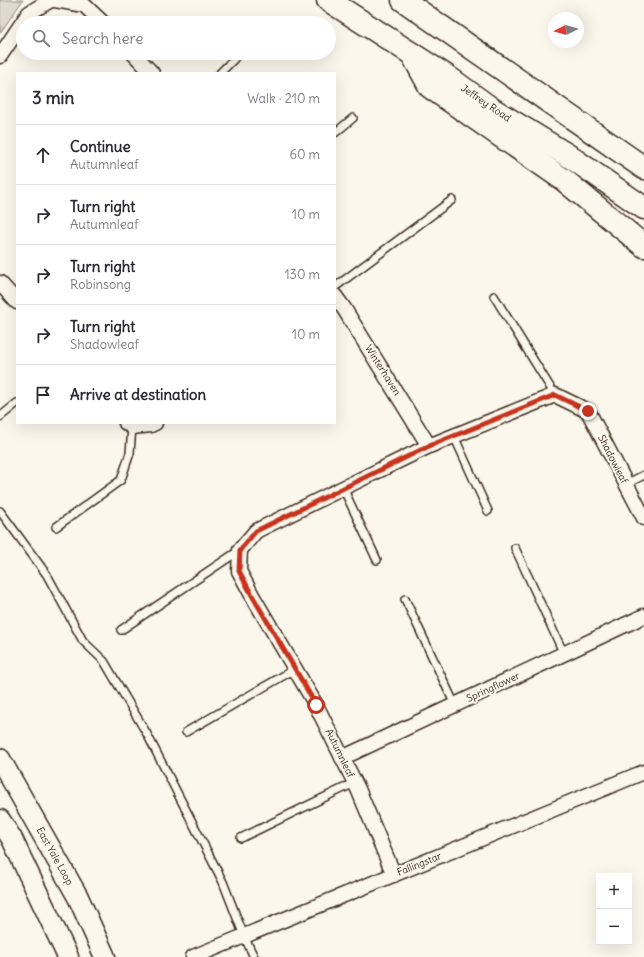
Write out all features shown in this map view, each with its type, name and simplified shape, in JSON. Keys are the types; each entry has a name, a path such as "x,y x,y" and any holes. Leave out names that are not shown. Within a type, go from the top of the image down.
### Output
{"main road":[{"name":"Jeffrey Road","path":"328,0 448,77 492,109 569,156 644,208"},
{"path":"403,0 644,168"},
{"path":"412,54 430,87 564,180 644,246"},
{"name":"East Yale Loop","path":"0,758 78,897 105,957"},
{"path":"0,820 12,839 68,957"}],"street":[{"path":"27,16 29,13 51,0"},
{"path":"55,0 84,5 96,16"},
{"path":"0,56 16,32"},
{"path":"139,60 151,72"},
{"path":"0,283 16,301"},
{"name":"Winterhaven","path":"338,305 429,446"},
{"path":"240,550 256,531 343,488 429,446 555,395"},
{"name":"Shadowleaf","path":"555,395 588,411 644,518"},
{"path":"129,425 153,424"},
{"name":"Autumnleaf","path":"240,550 239,571 316,705 354,783 394,874"},
{"name":"Springflower","path":"342,758 644,616"},
{"name":"Fallingstar","path":"193,957 644,772"}],"lane":[{"path":"221,72 233,60"},
{"path":"336,133 353,118"},
{"path":"336,286 452,200"},
{"path":"494,296 555,395"},
{"path":"0,417 16,404"},
{"path":"56,527 121,480 130,453 129,425"},
{"path":"454,436 488,512"},
{"path":"626,484 644,475"},
{"path":"343,488 377,560"},
{"path":"0,511 46,574 83,642 104,661 147,734 223,882 244,936 254,957"},
{"path":"514,548 564,654"},
{"path":"121,630 240,550"},
{"path":"405,599 455,705"},
{"path":"186,732 295,669"},
{"path":"241,838 354,783"}],"shaded area":[{"path":"0,0 23,0 0,33"}],"route":[{"path":"316,705 239,571 240,550 256,531 429,446 555,395 588,411"}]}
